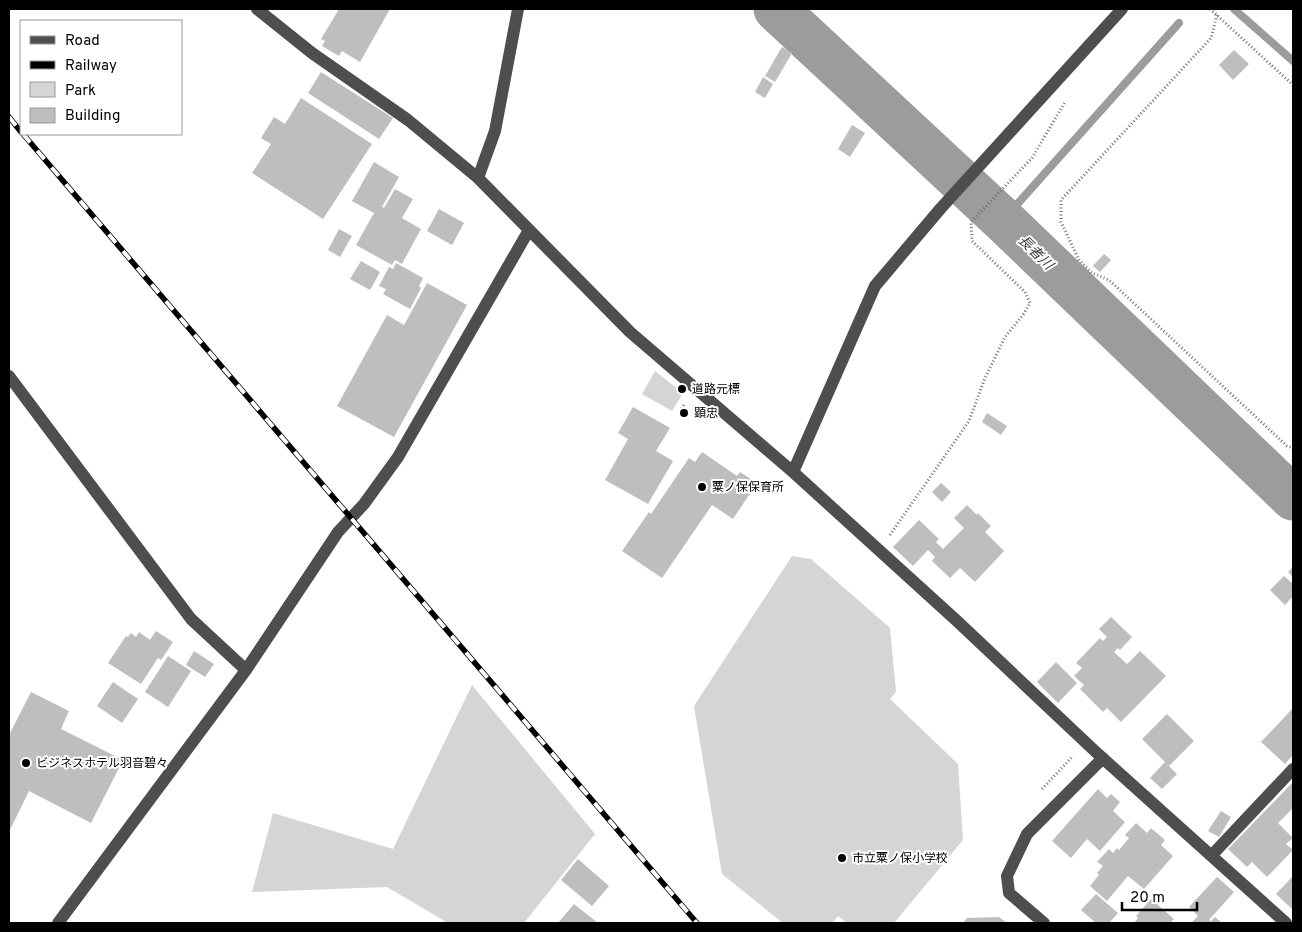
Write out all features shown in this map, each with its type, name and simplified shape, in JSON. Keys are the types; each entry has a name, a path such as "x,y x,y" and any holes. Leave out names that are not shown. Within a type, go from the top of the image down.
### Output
{"street":[{"path":"258,9 312,53 408,120 478,178 630,332 794,472 1103,758 1286,923"},
{"path":"478,178 495,131 518,9"},
{"path":"794,472 875,286 981,163 1122,9"},
{"path":"58,923 246,670 338,532 364,504 398,457 529,230"},
{"path":"9,376 192,619 246,670"},
{"path":"1044,923 1009,893 1007,876 1027,834 1103,758"},
{"path":"1212,856 1293,769"}],"path":[{"path":"1210,9 1293,85"},
{"path":"1217,15 1211,38 1061,200 1060,222 1079,260 1092,273 1109,280 1287,446 1293,448"},
{"path":"880,550 969,421 1005,337 1030,303 1026,292 972,241 971,222 1032,158 1064,106 1066,98"}],"green space":[{"path":"655,371 683,393 672,411 642,394"},
{"path":"792,556 811,559 890,628 896,692 890,699 958,764 963,840 894,923 847,923 838,916 832,923 783,923 722,874 694,706"},
{"path":"472,685 595,834 524,923 448,923 387,887 252,892 273,813 393,849"}],"building":[{"path":"339,9 390,9 360,62 342,51 339,56 322,46 325,41 321,39"},
{"path":"782,47 792,53 775,82 765,76"},
{"path":"1234,50 1249,64 1233,80 1219,65"},
{"path":"321,72 393,118 379,139 308,93"},
{"path":"763,77 773,84 765,98 755,92"},
{"path":"301,98 372,144 323,219 252,173 271,144 261,138 274,117 285,124"},
{"path":"852,125 865,133 850,157 838,149"},
{"path":"374,162 399,177 382,207 384,208 395,189 413,199 402,218 421,229 402,264 395,260 392,265 356,245 374,213 352,201"},
{"path":"439,209 464,223 452,245 427,231"},
{"path":"339,229 352,236 340,257 328,250"},
{"path":"1104,254 1111,260 1100,272 1093,266"},
{"path":"361,261 380,272 370,290 350,279"},
{"path":"396,263 423,278 419,286 421,288 410,309 383,294 386,289 379,286 389,267 393,269"},
{"path":"427,283 467,305 394,437 337,406 387,315 404,325"},
{"path":"633,407 670,428 656,451 673,461 648,504 605,480 628,439 618,433"},
{"path":"987,413 1007,426 1001,435 982,422"},
{"path":"702,452 737,476 740,472 757,483 733,519 712,505 662,578 622,551 649,512 651,514 689,458 695,462"},
{"path":"941,483 951,492 942,502 932,492"},
{"path":"967,505 991,526 985,532 1004,551 975,582 960,568 950,578 932,561 935,557 928,550 913,566 893,547 919,520 939,539 936,542 943,549 964,528 954,518"},
{"path":"1293,567 1293,577 1288,572"},
{"path":"1284,576 1293,584 1293,596 1285,605 1270,590"},
{"path":"1111,617 1132,637 1120,650 1118,648 1114,652 1127,664 1140,651 1166,676 1121,722 1107,708 1103,712 1080,689 1084,685 1074,676 1082,668 1076,663 1100,638 1103,641 1107,637 1099,629"},
{"path":"156,631 173,642 161,660 158,658 141,684 108,663 126,636 128,637 131,633 136,637 139,632 150,640"},
{"path":"194,651 214,664 205,677 186,665"},
{"path":"168,656 191,671 168,707 145,692"},
{"path":"1056,662 1077,683 1058,703 1037,682"},
{"path":"113,682 138,699 122,723 97,706"},
{"path":"31,692 69,711 61,729 123,760 91,823 29,791 9,832 9,735"},
{"path":"1293,708 1293,755 1285,764 1261,742"},
{"path":"1167,714 1194,741 1169,766 1142,739"},
{"path":"1165,762 1177,774 1162,789 1150,778"},
{"path":"1293,782 1293,808 1278,823 1293,838 1286,844 1293,850 1267,877 1252,862 1247,867 1228,849"},
{"path":"1098,789 1107,798 1111,794 1120,802 1113,811 1125,822 1100,851 1087,839 1071,858 1052,841"},
{"path":"1221,811 1231,817 1219,837 1208,831"},
{"path":"1136,823 1147,833 1151,828 1165,840 1161,845 1173,856 1144,889 1128,876 1107,901 1090,886 1099,875 1097,873 1103,866 1097,862 1109,849 1113,853 1117,848 1119,850 1129,838 1125,835"},
{"path":"578,859 609,886 592,906 561,880"},
{"path":"1293,876 1293,907 1292,909 1276,894"},
{"path":"1217,877 1234,892 1209,920 1211,921 1215,917 1222,923 1191,923 1198,916 1189,907"},
{"path":"1096,894 1118,913 1109,923 1096,923 1081,910"},
{"path":"1151,899 1174,919 1170,923 1134,923 1138,918 1136,916"},
{"path":"574,904 598,923 558,923"},
{"path":"999,917 1007,923 963,923 967,918"}],"waterway":[{"name":"長者川","path":"776,9 1003,220 1293,498"},
{"path":"1234,9 1293,61"},
{"path":"1003,220 1179,23"}],"railway":[{"path":"9,117 20,131"},
{"path":"24,135 697,923"}],"place":[{"name":"道路元標","path":"682,389"},
{"name":"顕忠","path":"684,413"},
{"name":"粟ノ保保育所","path":"702,487"},
{"name":"ビジネスホテル羽音碧々","path":"26,763"},
{"name":"市立粟ノ保小学校","path":"842,858"}]}
